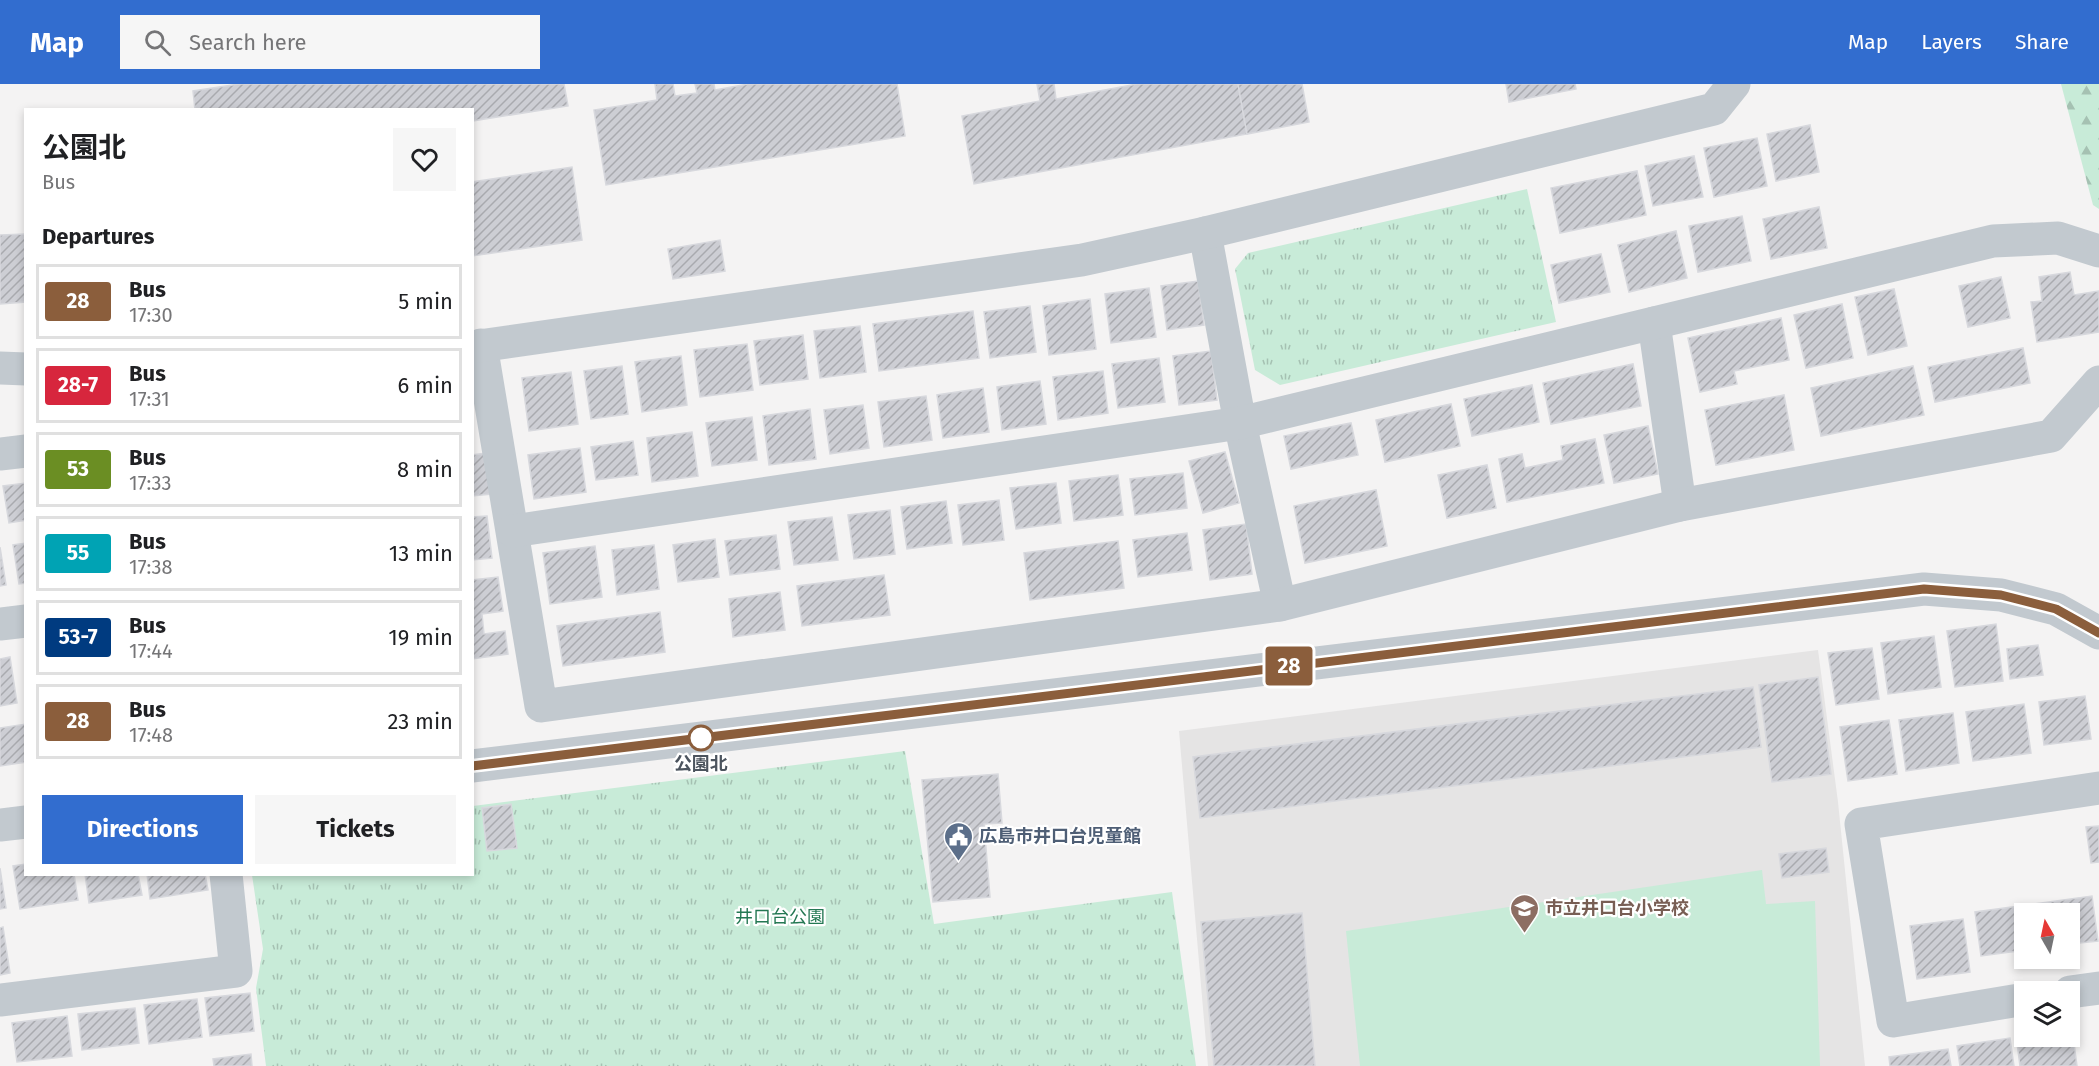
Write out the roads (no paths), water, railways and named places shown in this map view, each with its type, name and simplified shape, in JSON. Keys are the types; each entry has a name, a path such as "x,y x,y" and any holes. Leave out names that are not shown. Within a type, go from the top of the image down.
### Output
{"street":[{"path":"1734,84 1714,109 1082,260 477,346 513,531 541,706 1280,604 1680,505 2051,436 2099,382"},
{"path":"1205,232 1240,423 1280,604"},
{"path":"513,531 1240,423 1993,241 2058,238 2099,251"},
{"path":"1654,323 1680,505"},
{"path":"0,368 24,369"},
{"path":"0,454 24,451"},
{"path":"474,766 1924,589 2001,595 2045,606 2056,609 2099,633"},
{"path":"0,624 24,621"},
{"path":"2014,1001 1893,1021 1862,824 2099,788"},
{"path":"0,825 24,822"},
{"path":"0,1000 236,971 226,876"},
{"path":"2080,991 2099,988"}],"place":[{"name":"公園北","path":"701,738"},
{"name":"広島市井口台児童館","path":"958,862"},
{"name":"市立井口台小学校","path":"1524,934"}],"park label":[{"name":"井口台公園","path":"780,917"}]}
